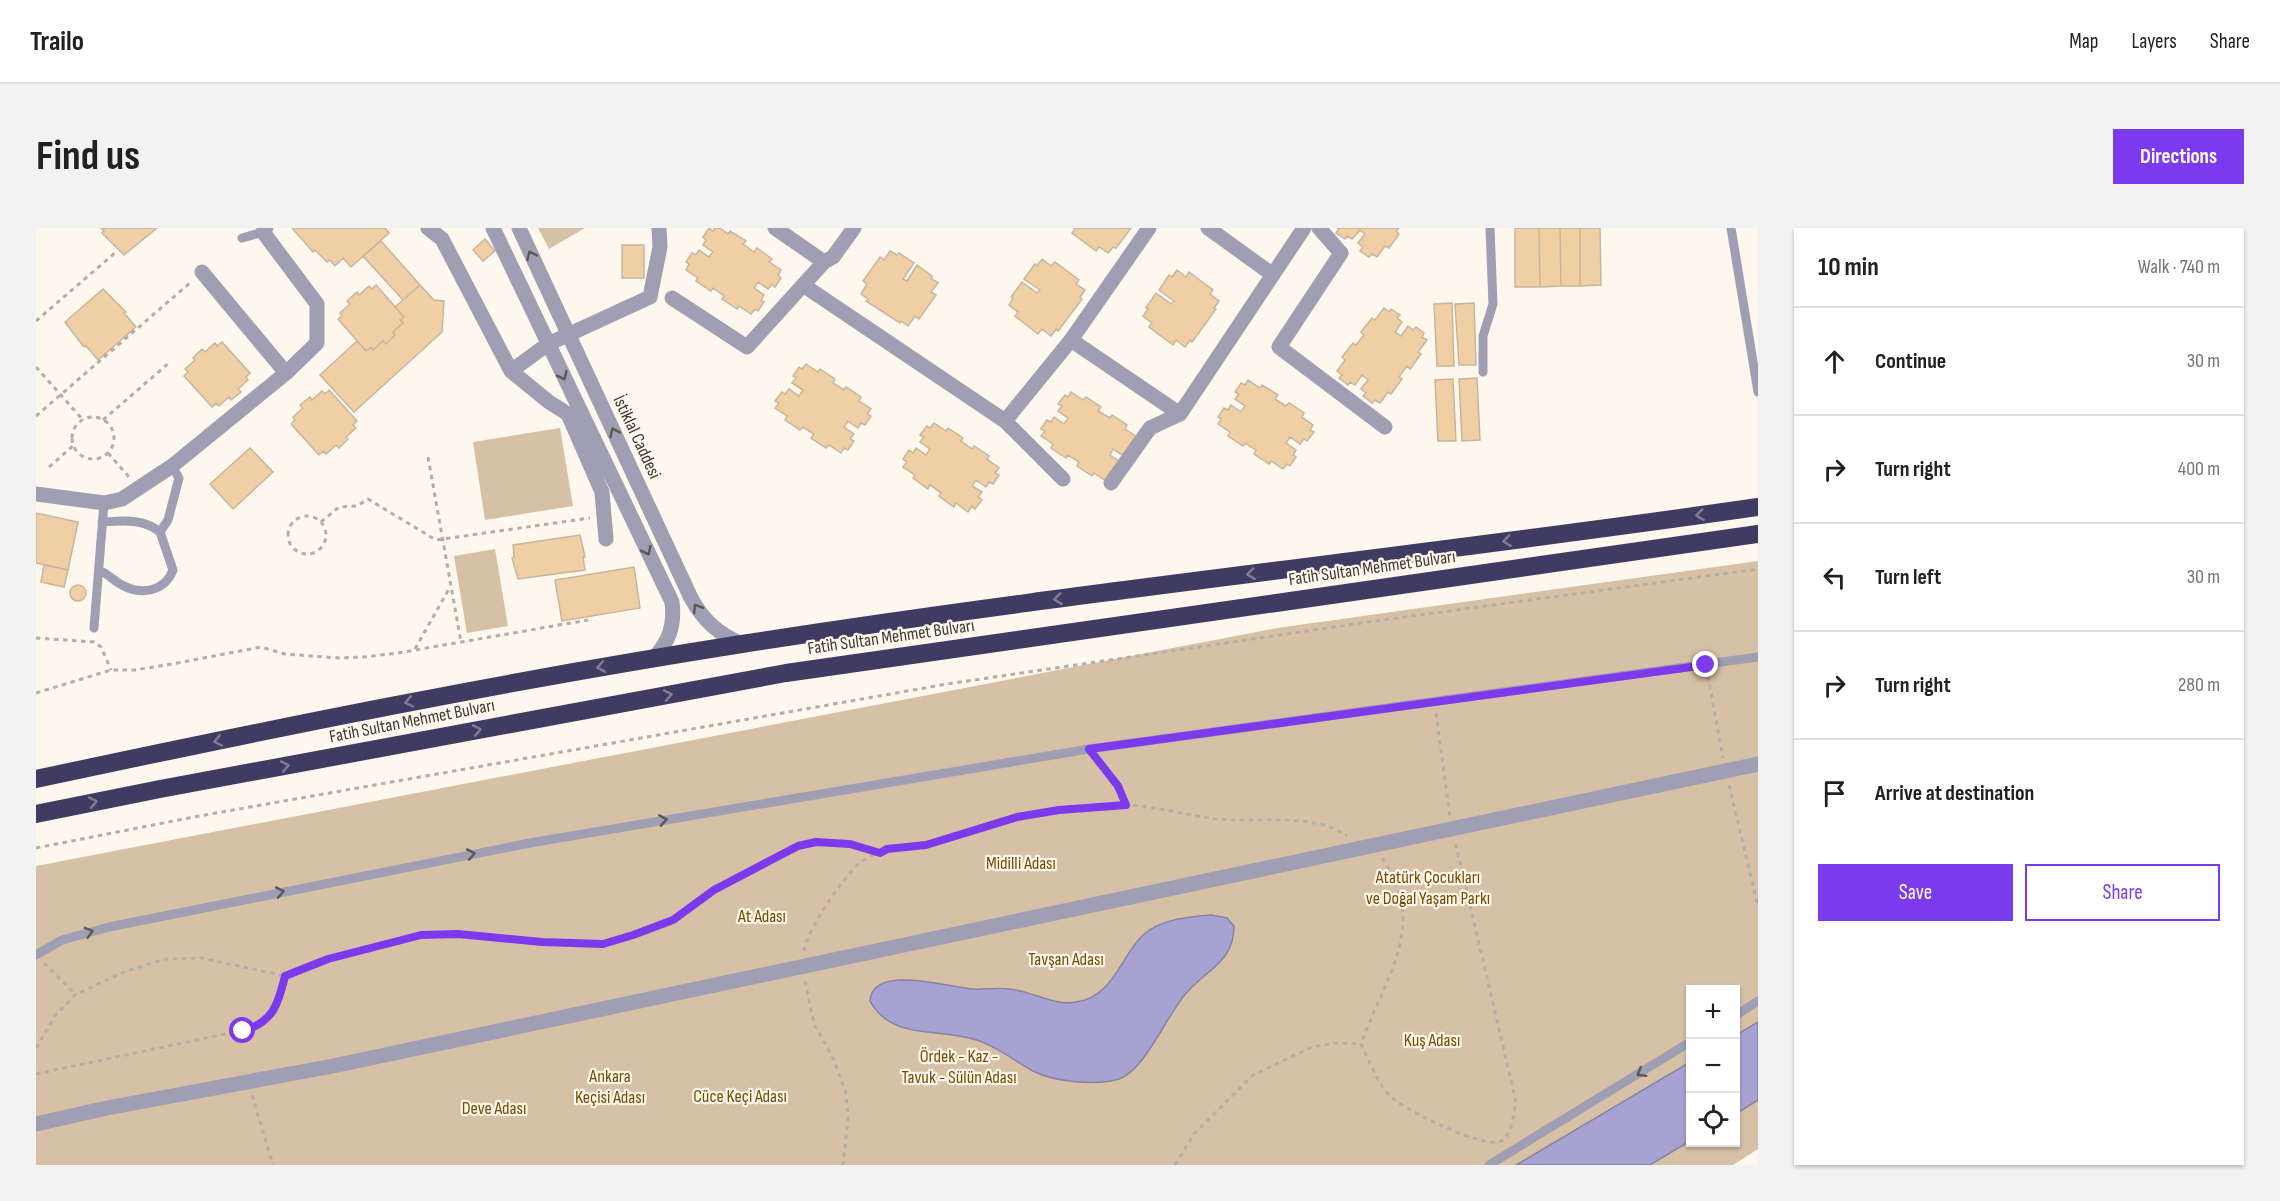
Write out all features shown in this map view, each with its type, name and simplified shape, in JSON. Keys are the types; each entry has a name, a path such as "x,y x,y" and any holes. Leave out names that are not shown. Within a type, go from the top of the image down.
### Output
{"highway":[{"name":"Fatih Sultan Mehmet Bulvarı","path":"36,779 466,691 742,644 927,616 1758,507"},
{"name":"Fatih Sultan Mehmet Bulvarı","path":"36,814 786,673 1758,534"}],"street":[{"path":"428,228 442,239 511,371 549,402 568,414 602,492 606,539"},
{"path":"493,228 672,602 674,615 668,642 654,658"},
{"name":"İstiklal Caddesi","path":"519,228 699,613 717,631 742,644"},
{"path":"511,371 548,344 650,297 660,247 659,228"},
{"path":"775,228 824,262"},
{"path":"672,298 747,347 824,262 833,257 854,228"},
{"path":"1005,421 1071,340 1149,228"},
{"path":"1208,228 1273,275"},
{"path":"1111,483 1150,428 1180,414 1304,228"},
{"path":"1319,228 1341,253 1279,346 1385,427"},
{"path":"36,494 104,503 122,500 172,466 286,373 317,343 317,304 264,230"},
{"path":"202,272 286,373"},
{"path":"803,285 1005,421 1063,479"},
{"path":"1071,340 1180,414"},
{"path":"36,1124 107,1107 333,1066 1758,764"}],"lane":[{"path":"1483,372 1483,336 1493,304 1490,228"},
{"path":"1731,228 1758,392"},
{"path":"242,238 264,230"},
{"path":"160,532 168,520 179,478 172,466"},
{"path":"94,628 104,503"},
{"path":"99,570 131,589 148,591 162,586 173,570 160,532 142,522 102,522"},
{"path":"36,955 62,940 109,927 512,846 1089,749 1758,657"},
{"path":"1740,1012 1758,1001"},
{"path":"1489,1165 1686,1044"}],"path":[{"path":"36,321 116,252"},
{"path":"36,416 202,272"},
{"path":"104,420 170,362"},
{"path":"36,367 83,420"},
{"path":"94,417 104,420 112,428 114,438 108,453 99,458 88,458 78,453 74,445 73,432 83,420 94,417"},
{"path":"49,467 74,445"},
{"path":"108,453 132,480"},
{"path":"428,457 461,642"},
{"path":"321,522 339,507 357,506 368,499 436,540 604,516"},
{"path":"308,516 321,522 326,536 320,550 306,555 292,548 287,534 294,521 308,516"},
{"path":"36,848 199,816 947,684 1368,622 1758,569"},
{"path":"415,650 451,586"},
{"path":"36,693 111,670 135,670 261,647 285,654 339,658 415,650 588,620"},
{"path":"36,638 94,642 101,647 111,670"},
{"path":"1361,1044 1388,1095 1408,1108 1466,1137 1490,1143 1502,1141 1509,1131 1516,1102 1452,829 1434,703"},
{"path":"1089,749 1118,786 1126,805"},
{"path":"843,1165 848,1118 846,1093 833,1058 814,1024 806,993 803,967 805,942 831,898 860,863 887,849 926,845 1017,817 1059,810 1126,805 1219,819 1313,822 1338,830 1351,839 1374,847 1391,870 1402,897 1404,918 1400,950 1361,1044"},
{"path":"36,1047 55,1016 75,995 124,972 165,959 201,958 285,976 328,959 421,935 458,934 542,942 603,944 673,920 714,890 798,846 816,842 850,844 880,853"},
{"path":"36,955 75,995"},
{"path":"36,1074 258,1027 269,1018 279,998 285,976"},
{"path":"1175,1165 1194,1134 1253,1075 1312,1047 1335,1043 1361,1044"},
{"path":"248,1082 273,1165"}],"green space":[{"path":"538,228 585,228 549,249"},
{"path":"560,428 573,506 485,520 473,442"},
{"path":"495,549 508,626 467,633 454,556"},
{"name":"Atatürk Çocukları ve Doğal Yaşam Parkı","path":"1758,561 1758,1149 1733,1165 36,1165 36,866 1277,628"}],"water":[{"path":"1211,915 1227,918 1234,926 1230,947 1219,962 1181,999 1138,1064 1119,1079 1087,1082 1042,1075 973,1039 916,1030 890,1022 870,1001 874,990 884,983 898,980 931,982 973,989 1009,989 1067,1003 1089,999 1107,985 1134,945 1149,930 1166,922"},
{"path":"1758,1022 1758,1100 1740,1111 1740,1039 1740,1033"},
{"path":"1686,1064 1686,1143 1650,1165 1516,1165"}],"building":[{"path":"101,228 157,228 124,255 102,233 104,231"},
{"path":"292,228 385,228 389,233 351,267 343,258 335,266 330,260 327,262 315,250 313,252"},
{"path":"709,228 713,231 715,228 720,228 728,234 730,231 746,241 743,244 754,252 757,248 772,259 769,262 781,270 778,275 781,278 775,287 772,284 768,289 758,282 754,288 764,295 761,300 764,302 758,311 755,309 751,314 739,306 737,309 722,299 724,296 713,288 711,291 696,281 698,278 686,270 689,264 686,262 692,253 696,255 699,250 709,257 713,252 703,245 706,240 703,237"},
{"path":"1074,228 1131,228 1116,248 1113,247 1108,253 1099,247 1096,251 1072,233"},
{"path":"1337,228 1399,228 1396,231 1399,234 1389,248 1385,246 1377,257 1372,254 1369,257 1360,251 1363,247 1358,243 1365,234 1360,230 1352,239 1347,236 1345,239 1336,233 1339,229"},
{"path":"1515,228 1539,228 1540,287 1515,287"},
{"path":"1539,228 1560,228 1561,286 1540,287"},
{"path":"1560,228 1580,228 1580,286 1561,286"},
{"path":"1580,228 1600,228 1601,285 1580,286"},
{"path":"485,239 495,251 483,261 473,250"},
{"path":"381,241 420,285 403,300 363,256"},
{"path":"622,245 644,245 644,278 622,278"},
{"path":"890,251 897,255 899,253 914,263 903,279 907,281 917,265 938,283 931,292 936,295 919,319 915,316 908,326 866,301 868,299 861,294 867,284 863,281 880,257 884,260"},
{"path":"1042,259 1051,266 1055,262 1079,280 1076,284 1085,290 1080,297 1082,299 1058,331 1056,329 1051,336 1042,329 1038,334 1015,316 1018,312 1009,305 1013,299 1011,297 1022,282 1037,293 1040,290 1024,279 1035,264 1037,266"},
{"path":"1177,270 1186,277 1189,272 1213,290 1210,294 1219,301 1214,308 1216,309 1192,342 1190,340 1185,347 1176,340 1173,345 1149,327 1152,323 1143,316 1156,293 1171,304 1174,301 1159,290 1169,275 1172,277"},
{"path":"376,285 404,317 400,320 403,323 393,332 395,335 386,344 383,341 373,350 371,347 366,351 338,319 342,316 340,313 350,304 347,301 357,292 359,295 369,286 372,289"},
{"path":"420,285 434,300 444,301 442,332 354,412 320,375 357,341 366,351 371,347 373,350 383,341 386,344 395,335 393,332 403,323 400,320 404,317 395,307"},
{"path":"103,289 126,312 124,313 136,327 98,360 86,346 84,347 65,322"},
{"path":"1452,303 1454,366 1437,366 1434,304"},
{"path":"1474,303 1476,365 1459,365 1455,304"},
{"path":"1384,308 1389,312 1391,309 1400,315 1397,318 1402,322 1395,332 1401,336 1408,326 1413,330 1416,327 1424,333 1422,337 1427,340 1418,352 1421,354 1410,369 1407,366 1399,377 1402,379 1391,394 1388,392 1380,403 1375,400 1372,403 1363,396 1366,393 1361,389 1368,380 1362,375 1355,385 1350,382 1348,385 1339,378 1342,375 1337,371 1345,360 1342,357 1353,343 1356,345 1364,335 1361,332 1372,318 1375,320"},
{"path":"222,342 250,373 246,377 248,380 238,389 241,392 231,400 229,397 219,406 216,403 212,407 184,376 188,372 185,369 202,349 205,352 215,343 217,346"},
{"path":"806,364 818,372 820,369 835,379 833,383 844,390 846,387 861,397 859,401 871,409 867,414 871,416 865,425 861,423 858,428 848,421 844,427 854,434 850,439 854,441 848,450 844,448 841,453 829,445 826,448 811,438 814,434 803,427 800,430 785,420 787,416 775,408 779,403 775,401 782,392 785,394 789,389 799,396 803,390 792,383 796,378 793,376 799,367 802,369"},
{"path":"1477,378 1480,440 1462,441 1459,379"},
{"path":"1453,379 1456,441 1438,441 1435,380"},
{"path":"1248,380 1278,395 1275,399 1286,406 1289,403 1304,413 1302,417 1313,425 1310,430 1314,432 1307,441 1304,439 1300,444 1290,437 1286,443 1296,450 1293,455 1296,457 1290,466 1287,464 1283,469 1271,461 1269,464 1254,454 1256,450 1245,443 1243,446 1228,436 1230,432 1218,424 1221,419 1218,417 1224,408 1228,410 1231,405 1241,412 1245,406 1235,399 1239,394 1235,392 1241,383 1245,385"},
{"path":"329,390 357,421 353,425 356,428 339,448 336,445 326,454 324,451 319,455 291,424 295,420 293,417 303,408 300,405 310,397 312,400 322,391 325,394"},
{"path":"1071,392 1083,400 1086,397 1101,407 1098,411 1110,418 1112,415 1127,425 1125,429 1137,437 1124,456 1113,449 1110,455 1120,462 1106,481 1094,473 1092,476 1077,466 1079,462 1068,455 1066,458 1051,448 1053,444 1041,436 1045,431 1041,429 1047,420 1051,422 1054,417 1064,424 1068,418 1058,411 1062,406 1058,404 1065,395 1068,397"},
{"path":"934,423 946,431 948,428 963,438 961,441 972,449 974,446 989,456 987,459 999,468 995,473 999,475 993,484 989,482 986,487 976,480 972,486 982,492 978,497 982,500 975,509 972,506 968,512 956,503 954,507 939,496 941,493 930,485 928,489 913,478 915,475 903,467 907,462 903,459 909,450 913,453 916,448 926,455 930,449 920,442 924,437 920,435 927,426 930,428"},
{"path":"250,448 273,472 233,509 210,484"},
{"path":"36,513 78,522 68,570 36,563"},
{"path":"580,535 585,557 583,557 585,570 518,579 512,558 514,557 513,545"},
{"path":"44,565 68,570 64,587 41,582"},
{"path":"634,567 640,608 562,621 555,580"},
{"path":"75,585 81,585 86,593 84,599 75,601 70,596 70,590"}],"route":[{"path":"243,1031 258,1027 269,1018 279,998 285,976 328,959 421,935 458,934 542,942 603,944 673,920 714,890 798,846 816,842 850,844 880,853 887,849 926,845 1017,817 1059,810 1126,805 1118,786 1089,749 1706,665"}],"park label":[{"name":"Midilli Adası","path":"1021,863"},
{"name":"At Adası","path":"762,916"},
{"name":"Tavşan Adası","path":"1066,959"},
{"name":"Kuş Adası","path":"1432,1040"},
{"name":"Ördek - Kaz - Tavuk - Sülün Adası","path":"959,1066"},
{"name":"Ankara Keçisi Adası","path":"610,1086"},
{"name":"Cüce Keçi Adası","path":"740,1096"},
{"name":"Deve Adası","path":"494,1108"}]}
